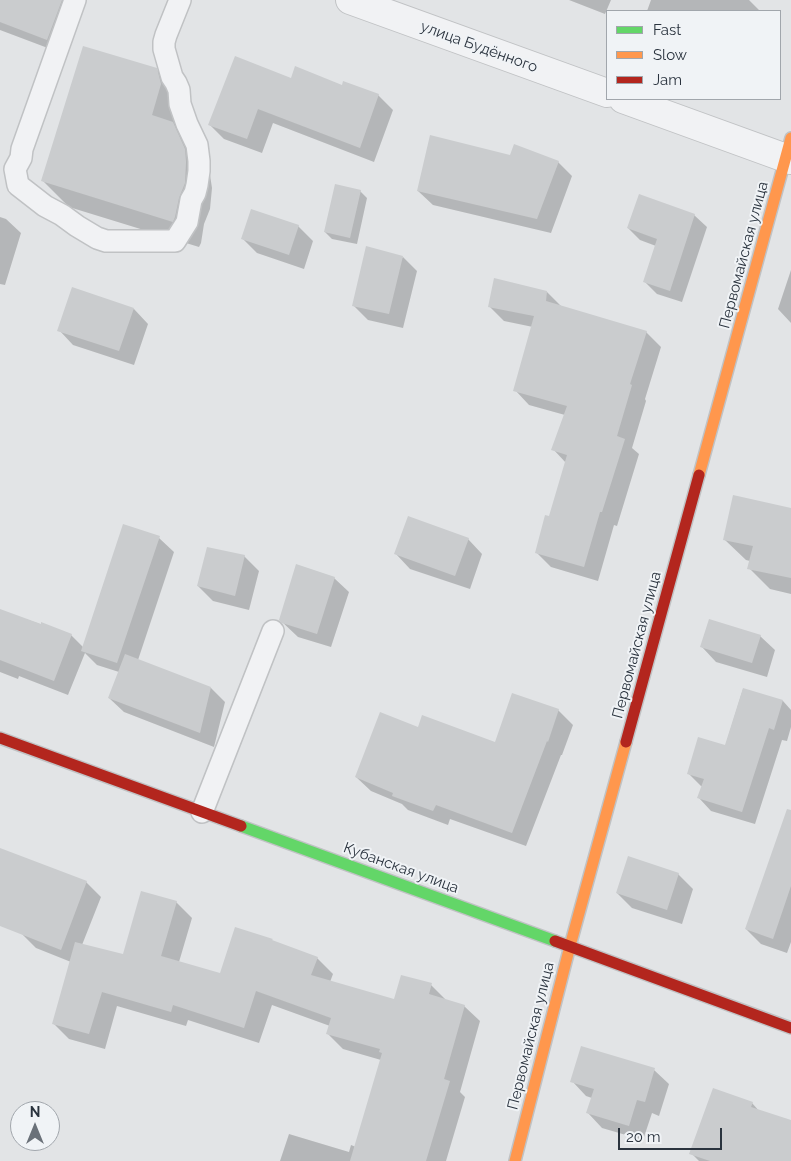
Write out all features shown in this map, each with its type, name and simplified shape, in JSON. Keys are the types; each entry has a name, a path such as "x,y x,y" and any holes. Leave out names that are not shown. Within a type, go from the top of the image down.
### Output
{"street":[{"name":"улица Будённого","path":"350,0 606,93"},
{"path":"626,100 789,152"},
{"name":"Первомайская улица","path":"515,1161 570,946 789,152"},
{"name":"Кубанская улица","path":"0,738 791,1028"}],"lane":[{"path":"75,0 22,149 21,158 15,169 18,185 45,206 97,238 106,241 175,241 187,222 191,200 197,185 199,152 180,104 179,90 172,77 164,49 164,42 180,0"},
{"path":"202,812 273,631"}],"building":[{"path":"0,0 62,0 47,40 0,22"},
{"path":"83,46 157,68 161,84 152,115 173,122 185,149 185,183 173,222 41,181"},
{"path":"235,56 291,78 295,66 342,85 343,81 379,94 360,148 258,109 247,139 208,125"},
{"path":"430,135 510,155 514,144 559,161 537,219 417,191"},
{"path":"335,184 361,190 350,238 324,232"},
{"path":"639,194 695,214 670,291 643,282 657,239 627,228"},
{"path":"251,209 299,225 289,255 241,239"},
{"path":"366,246 403,256 389,314 352,306"},
{"path":"494,278 547,291 546,301 647,331 630,384 632,385 617,436 625,439 602,512 600,512 584,567 535,553 545,515 549,516 567,455 551,450 567,406 513,391 534,316 488,307"},
{"path":"72,287 134,308 119,351 57,331"},
{"path":"733,495 791,508 791,578 747,569 753,546 723,540"},
{"path":"408,516 469,538 455,576 394,554"},
{"path":"123,524 160,536 117,663 81,651"},
{"path":"207,547 245,555 235,596 197,586"},
{"path":"296,564 335,577 317,634 282,623 279,620"},
{"path":"0,609 72,634 54,681 0,660"},
{"path":"709,619 761,635 752,663 700,647"},
{"path":"125,654 211,687 200,733 108,698"},
{"path":"743,688 783,700 774,730 769,728 742,812 697,798 704,779 687,774 698,737 725,745"},
{"path":"512,693 559,709 512,833 436,805 433,811 392,796 393,793 355,777 380,712 418,727 422,715 495,742"},
{"path":"787,809 791,810 791,886 773,939 745,929"},
{"path":"0,848 87,881 61,950 0,926"},
{"path":"628,856 679,873 667,910 616,893"},
{"path":"141,891 177,901 161,956 220,973 235,927 273,939 318,957 311,975 394,999 401,975 432,983 429,994 465,1005 444,1079 450,1081 426,1161 350,1161 382,1053 379,1052 380,1049 326,1034 331,1018 256,991 244,1028 173,1005 171,1012 102,992 89,1034 52,1024 75,942 123,954"},
{"path":"581,1046 655,1068 645,1102 637,1100 629,1126 586,1113 594,1089 570,1082"},
{"path":"713,1088 753,1102 751,1107 791,1120 791,1161 710,1161 689,1154"}],"traffic: fast":[{"path":"241,826 555,941"}],"traffic: slow":[{"path":"699,475 791,138"},
{"path":"515,1161 570,946 626,742"}],"traffic: jam":[{"path":"626,742 699,475"},
{"path":"0,738 241,826"},
{"path":"555,941 791,1028"}]}
